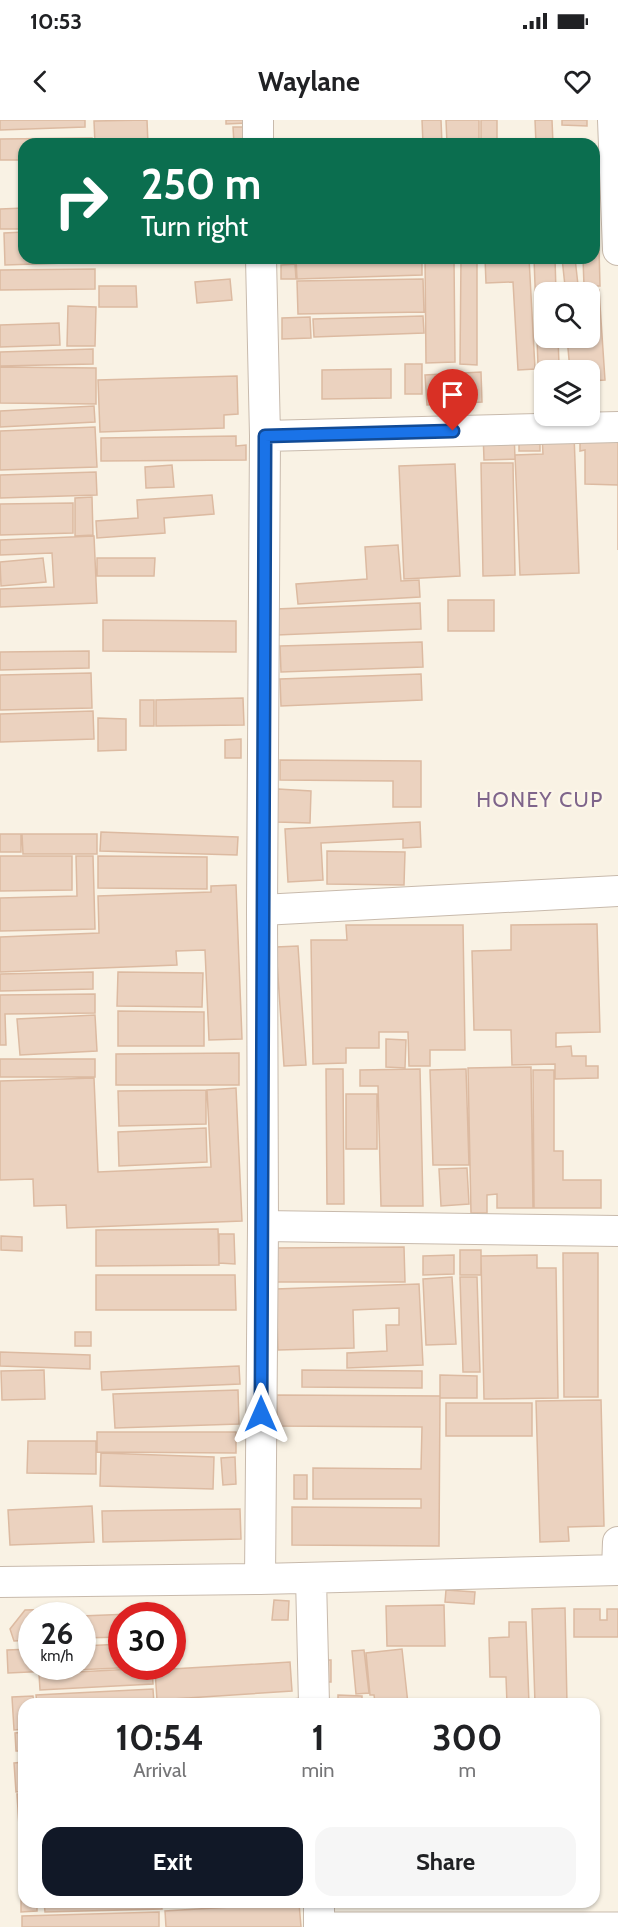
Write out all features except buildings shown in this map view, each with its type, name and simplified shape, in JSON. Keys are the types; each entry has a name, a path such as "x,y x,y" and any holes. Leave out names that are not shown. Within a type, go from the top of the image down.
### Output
{"street":[{"path":"258,120 258,138"},
{"path":"613,120 618,250"},
{"path":"260,1579 265,436 261,264"},
{"path":"265,436 618,427"},
{"path":"262,910 618,891"},
{"path":"263,1226 618,1231"},
{"path":"0,1582 260,1579 618,1570 618,1542"},
{"path":"311,1578 314,1698"}],"lane":[{"path":"319,1916 618,1920"}],"district":[{"name":"HONEY CUP","path":"540,800"}],"route":[{"path":"261,1414 265,436 453,431"}]}
